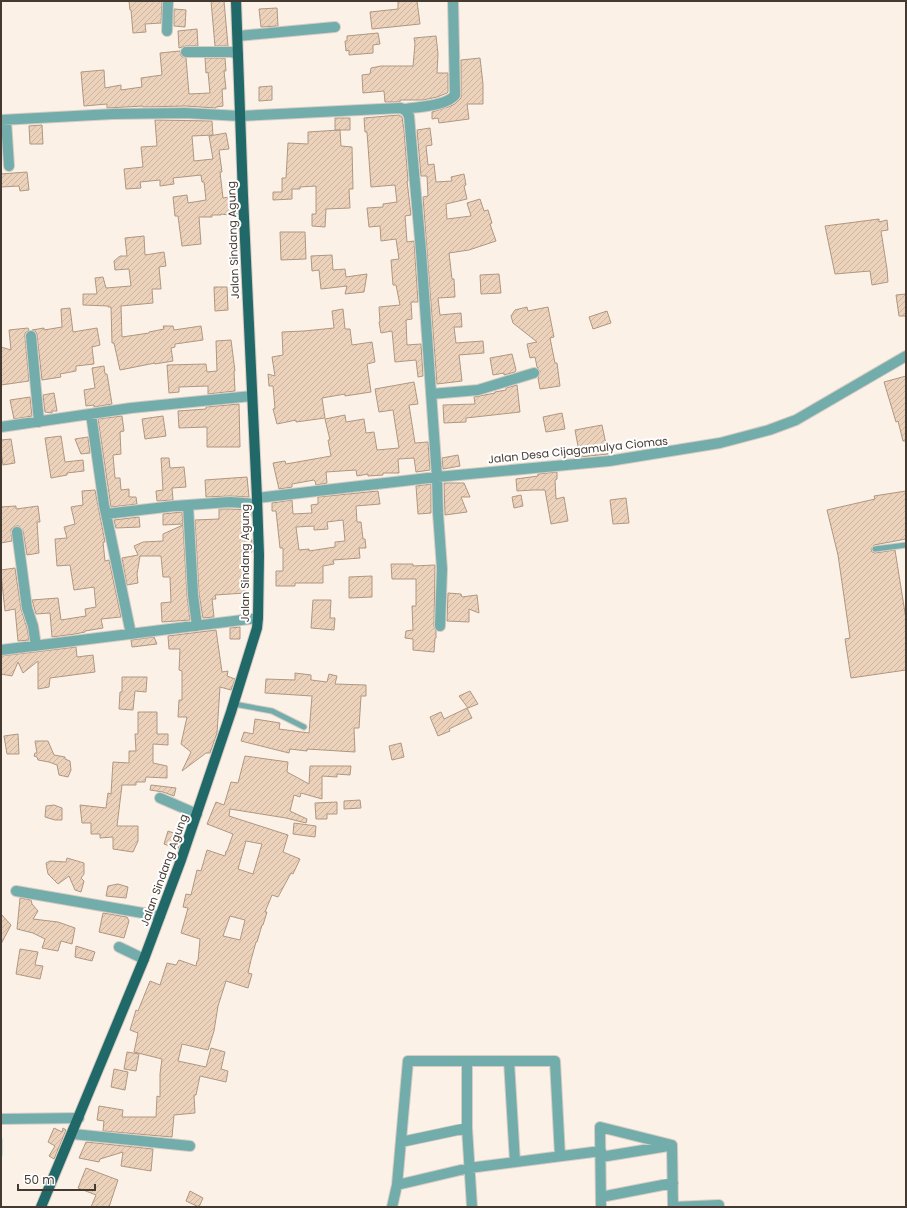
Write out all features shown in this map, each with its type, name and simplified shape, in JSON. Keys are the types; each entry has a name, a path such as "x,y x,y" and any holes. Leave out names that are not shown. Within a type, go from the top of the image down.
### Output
{"main road":[{"name":"Jalan Sindang Agung","path":"42,1207 144,959 181,860 234,704 253,644 258,618 257,501 236,1"}],"street":[{"path":"167,31 168,1"},
{"path":"9,166 4,120 113,114 184,113 240,116 404,109 443,103 451,100 455,95 453,1"},
{"path":"238,36 335,27"},
{"path":"186,52 232,52 238,55"},
{"path":"404,109 409,116 421,251 437,477 442,569 440,626"},
{"path":"31,336 39,422"},
{"name":"Jalan Desa Cijagamulya Ciomas","path":"106,514 188,505 257,501 437,477 609,461 710,445 769,430 796,420 906,356"},
{"path":"431,394 478,390 534,373"},
{"path":"1,427 131,408 252,396"},
{"path":"92,414 104,505 131,634"},
{"path":"188,505 193,595 197,626"},
{"path":"17,532 27,608 33,626 36,646"},
{"path":"1,650 258,618"},
{"path":"160,798 197,814"},
{"path":"16,891 160,916"},
{"path":"119,947 144,959"},
{"path":"392,1207 397,1185 408,1061 555,1061 560,1156"},
{"path":"467,1061 467,1128 472,1207"},
{"path":"510,1061 515,1162"},
{"path":"1,1120 79,1118"},
{"path":"672,1145 600,1127 601,1202 673,1183"},
{"path":"400,1142 467,1128"},
{"path":"73,1134 190,1146"},
{"path":"397,1185 469,1168 560,1156 601,1154 672,1145"},
{"path":"672,1145 673,1207 719,1205"}],"lane":[{"path":"876,550 906,545"},
{"path":"234,704 272,712 304,727"}],"building":[{"path":"129,1 162,1 161,23 145,24 146,32 133,33"},
{"path":"211,1 224,1 228,46 215,46"},
{"path":"398,1 417,1 420,24 372,29 370,12 398,9"},
{"path":"277,8 278,26 261,27 259,9"},
{"path":"174,9 186,10 185,27 174,26"},
{"path":"197,29 198,46 186,46 179,48 178,31"},
{"path":"378,33 380,44 373,45 373,53 349,55 349,50 346,51 345,41 347,41 347,36"},
{"path":"436,36 438,54 437,73 448,73 447,93 423,100 400,100 400,102 385,102 384,91 363,93 362,75 370,74 371,68 381,66 413,66 415,44 414,38"},
{"path":"180,51 181,56 186,58 189,94 210,93 205,58 225,58 226,71 224,71 226,89 222,89 223,106 216,108 143,106 107,108 107,104 84,106 81,72 104,70 105,88 121,85 121,90 142,87 141,78 162,75 160,53"},
{"path":"480,58 483,84 483,104 467,104 469,119 439,123 438,118 432,119 432,112 455,104 461,98 461,60"},
{"path":"272,86 272,100 259,101 259,87"},
{"path":"399,115 402,117 404,130 411,215 405,216 407,242 414,241 418,302 411,302 412,319 406,320 407,345 421,344 423,376 418,377 416,360 395,362 392,331 381,333 379,307 400,305 396,285 393,285 391,260 399,259 396,239 381,241 380,226 369,227 367,208 383,207 383,204 397,202 395,185 371,187 367,132 365,132 364,118"},
{"path":"335,118 350,118 350,130 335,130"},
{"path":"155,120 212,121 213,135 192,136 194,161 213,159 209,136 226,133 229,149 219,150 223,198 235,196 237,216 221,214 212,215 212,217 199,217 201,244 182,246 178,216 175,216 173,197 187,195 188,203 206,200 204,182 202,182 201,175 173,178 174,184 160,186 160,180 140,182 141,188 126,189 124,169 143,167 141,147 157,146"},
{"path":"42,125 43,144 30,144 29,126"},
{"path":"430,128 432,145 426,146 428,165 434,164 436,182 452,181 451,177 464,174 466,185 464,186 467,199 446,204 447,219 471,216 467,203 480,199 484,211 488,210 492,223 490,224 496,241 469,250 449,253 452,279 454,279 455,297 438,298 440,315 461,313 462,327 454,327 456,343 483,341 484,353 459,355 462,381 437,384 423,197 428,196 427,176 421,176 417,130"},
{"path":"340,130 341,146 352,147 353,189 349,189 350,208 326,209 325,227 312,226 312,214 316,214 316,186 292,189 292,199 273,200 273,192 282,192 282,178 286,178 288,143 308,144 308,132"},
{"path":"27,172 29,190 20,191 19,186 1,187 1,174"},
{"path":"879,219 879,222 887,220 888,230 881,231 888,282 872,285 870,271 835,274 825,226"},
{"path":"280,232 305,232 306,259 281,260"},
{"path":"144,236 145,255 164,252 166,266 159,267 161,289 152,289 153,303 121,306 122,337 164,329 163,326 173,326 174,330 201,326 203,340 175,344 175,347 171,348 173,361 120,370 114,343 112,343 111,307 83,305 83,294 97,294 95,278 103,277 106,288 131,286 129,269 115,270 114,261 120,256 127,256 125,238"},
{"path":"332,255 333,270 345,269 346,277 367,274 364,292 345,294 347,286 321,289 319,270 312,271 311,256"},
{"path":"499,274 501,293 481,294 480,275"},
{"path":"214,287 227,287 228,310 215,311"},
{"path":"906,294 906,316 899,316 896,295"},
{"path":"527,307 528,311 548,307 554,337 550,338 555,363 557,363 560,386 540,389 538,378 540,372 537,367 535,357 530,358 527,344 537,342 513,323 511,316 515,310"},
{"path":"70,308 73,332 97,328 100,345 92,347 94,364 76,366 76,371 60,374 61,377 42,380 37,335 36,332 32,330 62,327 61,309"},
{"path":"343,309 345,329 350,329 352,345 372,342 375,362 367,364 371,392 322,398 325,418 296,422 296,420 277,424 273,409 275,408 273,386 269,386 268,374 275,376 272,357 283,355 282,332 334,328 332,311"},
{"path":"607,311 611,323 593,329 589,317"},
{"path":"28,328 29,330 25,333 25,337 29,381 1,385 1,347 11,350 9,330"},
{"path":"231,340 235,371 235,391 208,394 208,386 179,387 179,392 169,393 167,365 206,364 207,372 217,371 216,341"},
{"path":"512,354 516,370 515,372 504,375 504,373 493,375 490,358"},
{"path":"104,366 105,374 107,374 112,404 94,407 94,405 86,406 84,390 95,388 92,368"},
{"path":"906,376 906,441 903,441 898,421 896,422 884,382"},
{"path":"414,382 418,404 409,405 415,443 428,442 430,470 416,472 414,458 398,459 399,473 383,473 383,475 368,476 368,474 357,476 356,470 326,472 327,483 316,485 314,480 292,484 292,487 279,489 273,463 285,461 286,464 331,456 328,440 330,440 325,419 345,415 346,422 364,419 366,433 374,432 377,450 399,448 393,410 379,412 375,389"},
{"path":"517,385 520,412 466,418 466,422 444,423 443,405 475,404 474,397 506,390 506,388"},
{"path":"54,393 57,411 52,411 52,413 45,412 43,395"},
{"path":"30,397 32,416 14,419 10,400"},
{"path":"239,404 240,447 207,447 207,427 179,428 178,411 206,409 206,407"},
{"path":"562,413 565,429 546,432 543,417"},
{"path":"122,416 124,431 120,432 121,454 113,455 115,478 120,478 121,490 129,489 129,497 136,497 137,504 111,507 98,419"},
{"path":"163,416 166,436 145,439 142,419"},
{"path":"602,425 608,454 580,457 575,430"},
{"path":"61,436 65,462 83,460 84,471 67,473 67,475 51,478 45,438"},
{"path":"88,437 90,453 81,454 75,439"},
{"path":"11,439 15,463 3,465 1,440"},
{"path":"458,455 460,466 443,469 442,458"},
{"path":"161,458 169,458 170,468 184,467 186,487 172,488 173,500 157,501 156,491 163,490"},
{"path":"557,472 557,479 555,480 556,499 564,497 568,521 551,524 545,490 517,491 516,479 538,476 538,474"},
{"path":"247,477 249,497 206,497 205,480"},
{"path":"444,483 464,483 470,497 461,497 467,512 445,515"},
{"path":"431,484 431,513 418,514 416,486"},
{"path":"95,490 105,542 103,542 105,561 109,560 121,617 101,619 103,628 52,637 50,613 36,614 32,600 58,598 61,620 86,616 85,609 96,607 94,587 74,590 70,565 57,566 55,539 67,538 64,527 75,524 71,507 83,505 82,491"},
{"path":"378,491 380,504 356,506 357,522 361,522 363,539 365,539 366,548 359,548 360,558 333,560 334,564 323,566 323,583 295,583 295,586 276,586 276,571 283,571 283,548 280,548 276,511 272,511 272,503 292,500 293,514 312,513 311,505 318,504 318,497","holes":["343,520 345,541 335,542 335,547 309,551 309,549 299,550 296,527 314,526 314,530 328,529 327,522"]},
{"path":"906,491 906,539 874,545 871,549 872,552 875,553 895,550 906,619 906,670 851,678 845,639 850,638 838,555 827,510 875,499 874,496"},
{"path":"521,495 523,506 514,508 512,497"},
{"path":"626,498 629,523 613,524 610,500"},
{"path":"16,506 16,509 38,506 40,522 37,522 39,553 27,555 23,531 19,526 11,529 12,541 1,543 1,507"},
{"path":"219,509 251,510 251,517 247,517 248,540 252,540 252,552 245,552 245,593 215,595 216,599 212,599 214,617 203,618 199,594 195,520 219,519"},
{"path":"182,512 183,524 163,525 163,514"},
{"path":"139,517 140,527 116,528 114,520"},
{"path":"183,525 190,620 162,622 161,603 171,602 170,577 163,577 161,556 140,556 137,574 138,583 127,585 122,558 138,555 134,546 143,542 163,541 163,534"},
{"path":"391,564 413,564 413,566 435,565 434,626 436,638 434,652 413,650 413,639 405,638 406,631 413,630 412,606 416,606 416,579 392,579"},
{"path":"15,568 21,609 29,640 18,641 15,609 5,611 1,570"},
{"path":"372,576 372,597 349,598 349,577"},
{"path":"448,593 461,594 462,597 477,595 479,613 469,609 469,622 447,621"},
{"path":"313,600 331,600 330,618 335,618 334,630 311,628"},
{"path":"240,627 240,639 230,639 230,628"},
{"path":"216,630 222,672 228,671 227,676 235,679 231,690 220,687 217,733 210,753 206,753 182,771 191,752 181,744 187,717 178,717 179,700 182,700 182,671 179,670 180,649 169,649 168,636"},
{"path":"154,637 157,644 132,647 131,640"},
{"path":"76,647 77,657 93,655 95,672 50,678 49,687 38,689 38,661 23,673 18,662 12,676 1,674 1,656"},
{"path":"295,673 311,675 311,680 327,682 329,674 337,676 335,684 366,685 366,696 361,696 359,728 354,728 355,752 307,749 307,751 290,749 289,753 241,741 244,732 253,734 255,719 280,723 279,729 309,733 312,696 265,693 266,679 295,680"},
{"path":"122,677 147,677 146,692 135,691 133,710 119,709 120,692 122,692"},
{"path":"470,691 478,704 468,708 459,696"},
{"path":"467,708 472,718 438,736 430,717 441,712 444,719"},
{"path":"138,712 157,712 157,734 168,734 168,745 153,744 153,763 167,766 167,778 146,777 145,782 136,782 136,785 122,785 117,826 138,826 138,841 133,852 113,849 113,837 100,838 100,834 91,834 91,823 82,823 80,805 106,808 108,793 111,794 113,762 129,763 129,751 136,751 135,734 138,734"},
{"path":"18,734 19,754 7,754 4,736"},
{"path":"35,741 48,741 54,755 65,757 65,759 70,761 71,770 68,777 59,775 57,765 38,760 37,757 34,756 35,753 37,753"},
{"path":"401,743 404,757 392,760 389,746"},
{"path":"245,756 288,762 287,772 309,784 310,766 351,766 350,775 337,774 337,777 322,776 322,799 301,793 300,797 294,795 290,811 307,819 306,823 286,818 230,809 229,816 288,835 283,852 300,859 293,874 291,873 278,897 272,895 265,912 267,912 256,942 248,973 252,974 248,988 226,981 218,1006 214,1031 208,1050 182,1044 178,1061 206,1067 211,1048 225,1052 221,1069 228,1071 226,1082 200,1076 196,1095 194,1095 195,1113 174,1115 172,1137 103,1131 104,1121 97,1120 99,1106 123,1110 122,1117 156,1117 157,1096 160,1097 160,1074 162,1059 134,1052 138,1033 130,1030 136,1010 138,1011 150,981 160,985 167,963 176,965 179,960 196,966 198,961 200,939 181,933 188,908 183,907 186,894 191,895 197,870 201,871 207,850 225,856 233,834 207,824 216,802 224,805 231,782 238,783","holes":["246,841 262,844 253,874 238,869","230,916 245,920 240,940 223,936"]},
{"path":"151,785 176,788 174,796 163,792 150,790"},
{"path":"360,800 361,808 344,809 344,801"},
{"path":"337,802 337,814 327,814 327,819 316,819 315,803"},
{"path":"54,805 62,808 62,820 55,820 45,817 46,806"},
{"path":"294,823 316,826 315,837 293,834"},
{"path":"168,831 182,836 178,849 164,844"},
{"path":"67,858 84,863 84,874 81,878 84,881 81,892 75,890 69,876 58,884 48,874 46,863 50,861 66,862"},
{"path":"118,884 128,887 126,898 106,896 108,886"},
{"path":"20,898 31,900 32,904 38,911 33,919 58,922 75,928 72,944 61,941 58,951 42,948 45,939 33,933 17,929"},
{"path":"103,913 127,917 129,921 124,938 99,932"},
{"path":"1,914 11,925 1,944"},
{"path":"76,946 95,952 92,961 75,957"},
{"path":"20,949 38,952 35,965 43,966 40,979 16,974"},
{"path":"127,1052 139,1054 136,1071 124,1069"},
{"path":"114,1069 128,1072 125,1090 111,1087"},
{"path":"54,1128 62,1132 63,1128 66,1130 54,1159 49,1156 55,1146 48,1142"},
{"path":"86,1142 153,1149 151,1171 121,1166 123,1152 100,1159 99,1162 79,1158"},
{"path":"86,1168 118,1180 109,1207 91,1207 96,1195 78,1188"},
{"path":"190,1191 203,1198 199,1207 186,1201"}],"waterway":[{"path":"1,1139 1,1155"}]}
